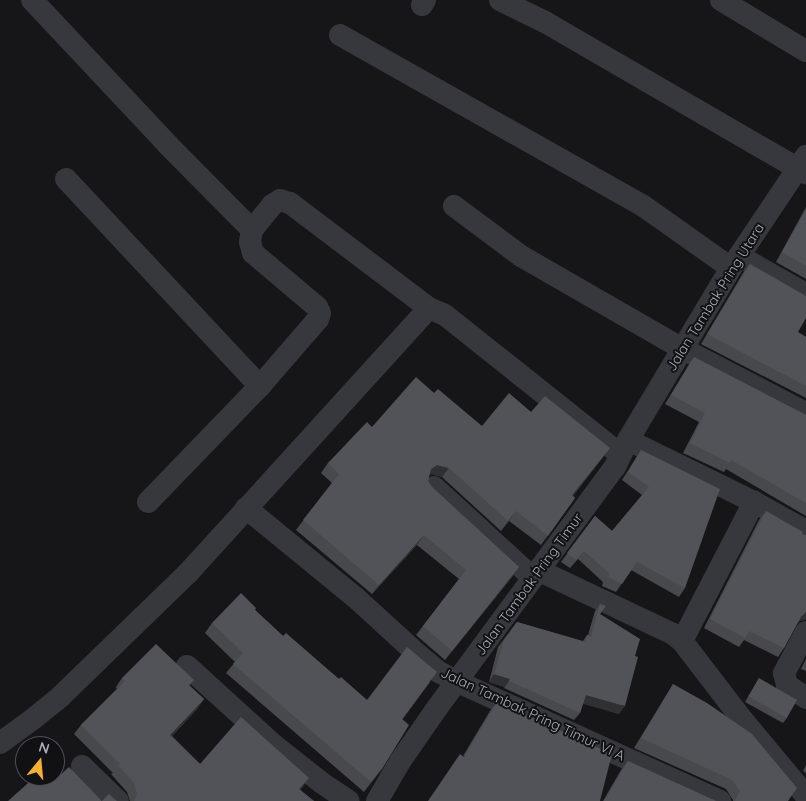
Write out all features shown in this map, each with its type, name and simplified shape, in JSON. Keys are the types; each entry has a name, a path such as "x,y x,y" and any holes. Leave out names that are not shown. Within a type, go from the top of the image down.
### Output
{"street":[{"path":"32,0 252,230"},
{"path":"500,0 545,22 803,166"},
{"path":"721,0 806,51"},
{"path":"340,35 642,205 735,262 806,294"},
{"name":"Jalan Tambak Pring Utara","path":"624,447 735,262 803,166"},
{"path":"66,179 260,386"},
{"path":"148,502 260,386 318,319 320,313 317,307 252,253 250,242 252,230 272,205 280,200 290,203 429,308 445,315 624,447 754,502 806,531"},
{"path":"454,206 521,256 683,349 806,413"},
{"path":"0,743 34,719 123,637 188,573 343,405 429,308"},
{"name":"Jalan Tambak Pring Timur","path":"377,801 401,760 437,708 615,467 624,447"},
{"path":"434,487 536,575 672,634 682,641 741,718 806,796"},
{"path":"682,641 754,502"},
{"name":"Jalan Tambak Pring Timur VI A","path":"246,508 356,598 416,654 458,682 720,801"},
{"path":"806,632 784,673 787,686 806,698"},
{"path":"186,666 275,746 322,784 349,801"},
{"path":"82,766 118,801"}],"building":[{"path":"806,210 806,266 782,252"},
{"path":"750,264 806,296 806,318 798,332 806,337 806,386 707,334"},
{"path":"694,357 806,415 806,503 731,460 730,463 690,443 705,413 671,395"},
{"path":"416,377 434,393 438,389 482,426 509,393 531,412 545,396 610,448 572,495 575,498 548,536 516,511 508,521 449,468 437,465 431,469 428,481 432,487 519,567 452,651 423,626 466,570 424,535 379,585 303,520 339,474 328,463 367,422 372,427"},
{"path":"641,450 720,489 685,588 637,562 622,584 608,577 609,573 584,551 576,560 567,553 595,516 612,531 649,487 628,472"},
{"path":"766,511 806,535 806,612 801,617 784,648 749,631 745,638 710,619"},
{"path":"241,593 256,608 255,610 283,636 286,633 339,679 341,677 367,700 407,647 437,672 402,719 409,725 382,769 371,782 233,664 243,653 212,623"},
{"path":"600,604 606,606 600,614 640,639 635,656 638,657 625,706 586,695 580,713 509,681 510,679 494,674 504,640 517,622 585,642 587,635 591,637"},
{"path":"156,644 194,680 189,685 204,699 170,735 200,764 241,717 309,778 299,789 314,801 134,801 137,794 134,783 118,765 120,764 81,725 125,681 122,678"},
{"path":"759,678 797,700 787,718 748,696"},
{"path":"673,684 707,703 752,734 797,788 788,801 735,801 740,791 732,780 641,738"},
{"path":"497,702 612,754 600,801 428,801 460,754 464,757"},
{"path":"628,761 716,801 604,801"},
{"path":"69,767 102,801 8,801 25,786 65,786 65,771"},
{"path":"109,794 117,801 102,801"}]}
